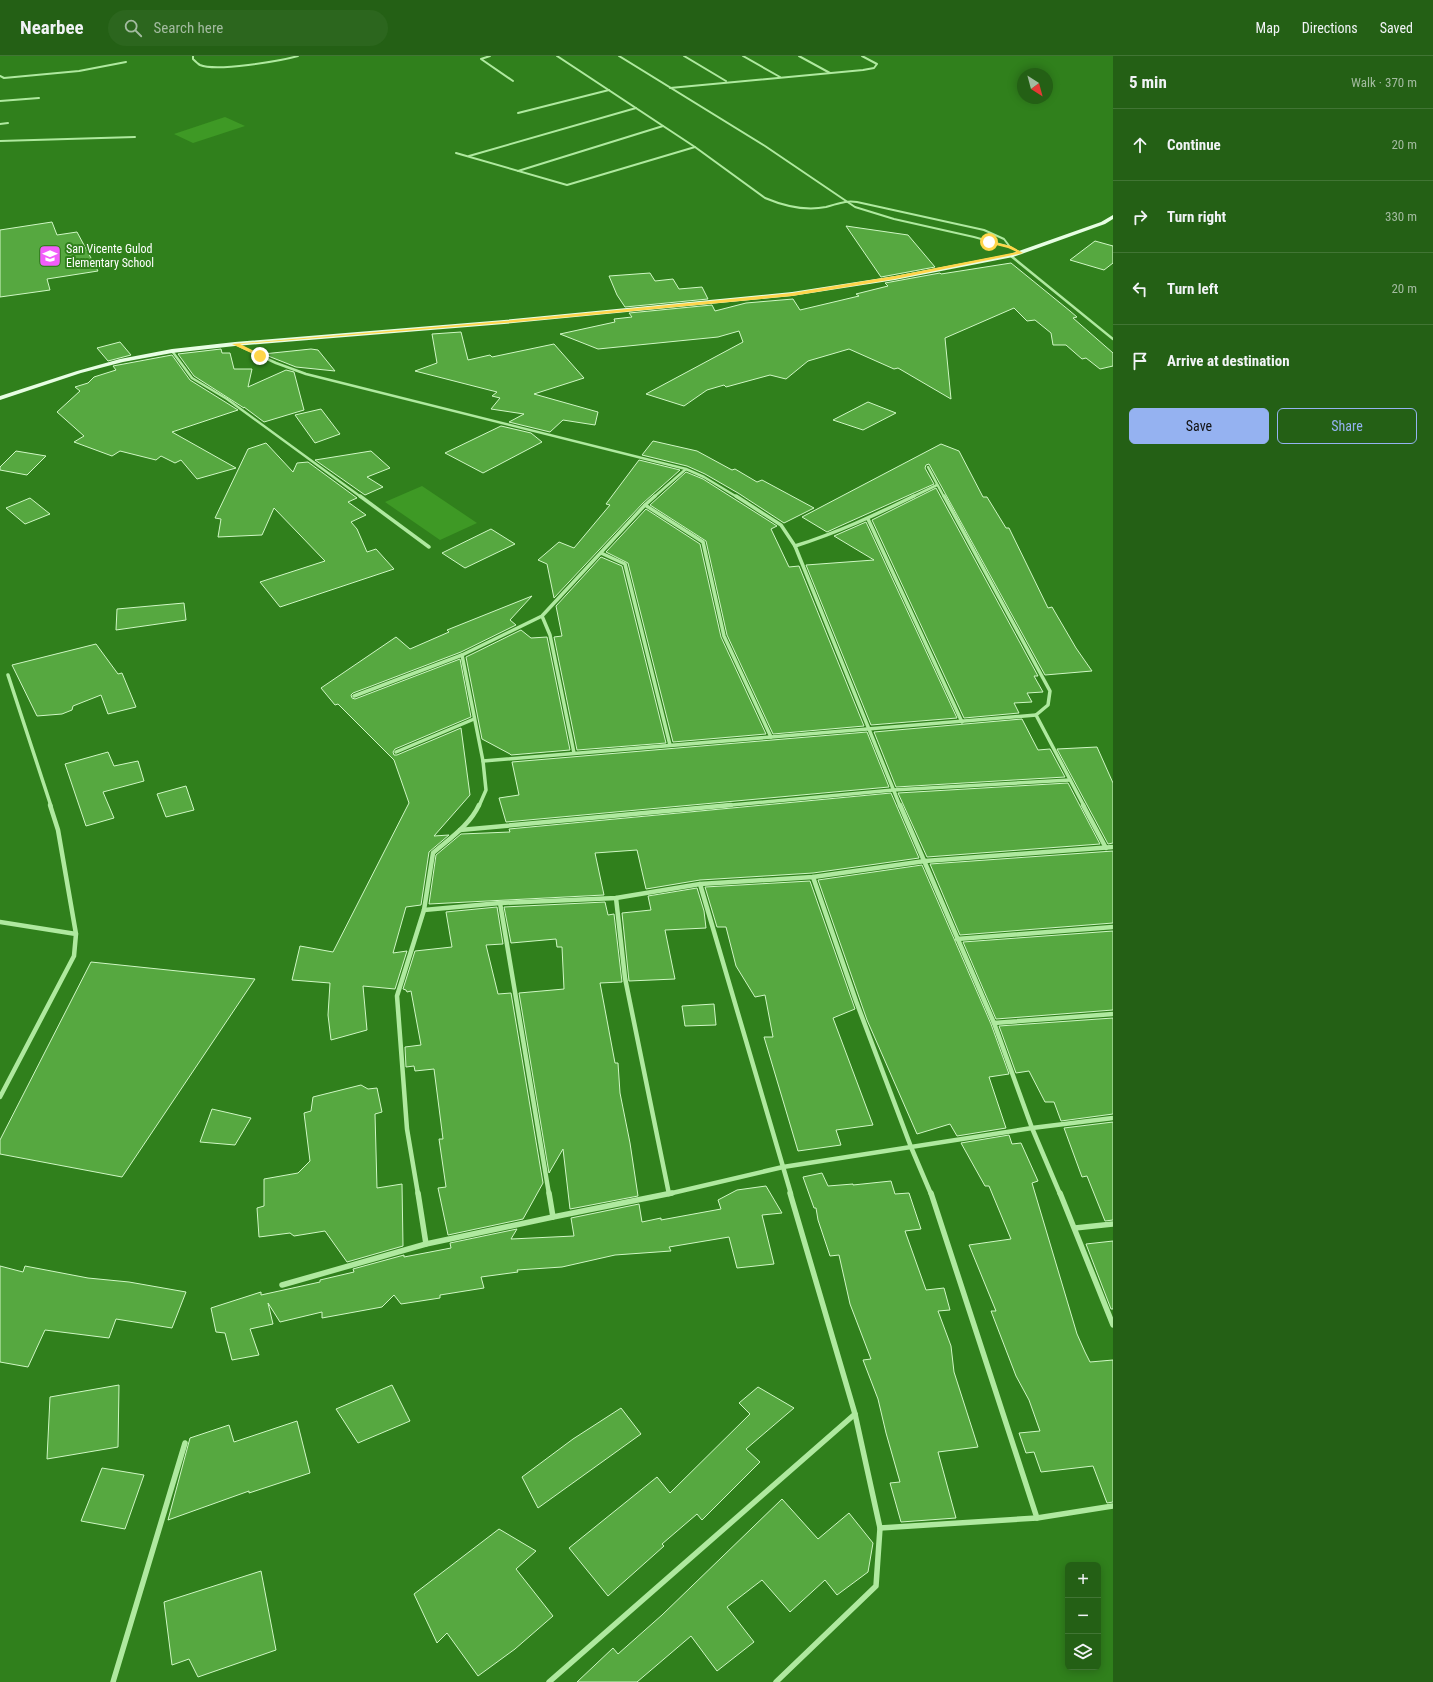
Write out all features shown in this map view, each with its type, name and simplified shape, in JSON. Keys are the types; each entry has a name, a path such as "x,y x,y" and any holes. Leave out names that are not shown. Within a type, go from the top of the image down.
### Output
{"main road":[{"path":"0,398 79,372 122,360 172,351 235,344 477,324 792,294 895,278 1011,256 1102,223 1113,216"}],"street":[{"path":"193,56 192,59 196,63 215,68 284,60 298,56"},
{"path":"490,56 481,59 513,81"},
{"path":"557,56 663,126 766,198 775,202 789,206 814,208 831,206 845,201 984,230 1004,239 1010,247"},
{"path":"619,56 765,146 856,208 1010,247 1021,253"},
{"path":"684,56 727,82"},
{"path":"743,56 780,77"},
{"path":"799,56 830,73"},
{"path":"669,88 864,70 874,68 877,64 862,56"},
{"path":"0,76 4,78 79,72 126,62"},
{"path":"518,113 608,90"},
{"path":"0,101 39,98"},
{"path":"468,156 636,108"},
{"path":"0,124 8,123"},
{"path":"518,171 663,126"},
{"path":"0,141 135,137"},
{"path":"456,153 567,185 695,148"},
{"path":"1011,256 1113,339"},
{"path":"235,344 276,363 306,374 686,468 704,477 767,515 781,526 795,546 893,790 994,1023 1032,1128 1076,1228 1113,1325"},
{"path":"172,351 192,378 227,399 429,547"},
{"path":"483,761 1036,715 1048,705 1050,691 928,467"},
{"path":"354,696 462,655 542,616 645,505 686,468"},
{"path":"795,546 830,535 868,519 937,485"},
{"path":"645,505 703,542 724,636 771,737"},
{"path":"868,519 962,722"},
{"path":"601,553 625,564 670,745"},
{"path":"542,616 550,635 574,753"},
{"path":"426,1244 407,1129 397,996 424,910 433,853 460,830 477,810 486,790 483,761 462,655"},
{"path":"0,1097 74,956 76,934 58,830 32,744 8,675"},
{"path":"1036,715 1106,848"},
{"path":"396,752 474,718"},
{"path":"460,830 893,790 1070,780"},
{"path":"424,910 500,903 616,898 700,884 812,877 925,861 1113,847"},
{"path":"812,877 856,1001 911,1147 928,1184 1037,1518"},
{"path":"700,884 855,1414 880,1528 876,1586 776,1682"},
{"path":"616,898 625,978 669,1194"},
{"path":"500,903 553,1218"},
{"path":"0,922 76,934"},
{"path":"957,939 1113,926"},
{"path":"994,1023 1113,1014"},
{"path":"282,1285 426,1244 669,1194 783,1167 1032,1128 1113,1118"},
{"path":"1076,1228 1113,1224"},
{"path":"549,1682 855,1414"},
{"path":"113,1682 184,1443"},
{"path":"880,1528 1037,1518 1113,1506"}],"green space":[{"path":"225,117 245,126 193,143 174,134"},
{"path":"422,486 477,523 440,540 385,502"}],"building":[{"name":"San Vicente Gulod Elementary School","path":"52,222 57,235 77,232 98,271 47,279 50,290 0,297 0,230"},
{"path":"846,226 908,235 935,267 881,277"},
{"path":"1095,241 1113,246 1113,263 1104,270 1070,260"},
{"path":"1011,263 1077,317 1073,318 1113,353 1113,366 1100,369 1086,358 1082,359 1066,345 1053,345 1051,333 1035,320 1027,321 1014,308 945,338 951,399 898,368 894,369 849,349 808,361 786,379 770,375 726,387 724,385 707,390 684,406 646,394 743,342 739,331 718,337 598,349 560,334 615,322 614,319 632,317 629,313 712,305 715,311 746,303 793,299 800,310 859,296 856,294 888,286 885,283 940,273"},
{"path":"650,273 655,281 673,279 679,289 702,287 708,299 625,307 617,295 609,276"},
{"path":"461,332 468,360 490,355 492,357 554,344 584,378 534,394 598,412 595,425 563,420 550,432 509,422 524,414 491,409 500,398 492,396 497,392 415,371 437,363 432,334"},
{"path":"120,342 131,355 108,361 97,348"},
{"path":"221,349 222,353 230,353 234,369 252,369 248,387 286,370 294,372 304,410 264,422 244,407 194,376 178,354"},
{"path":"311,349 318,350 335,371 296,367 263,354"},
{"path":"172,355 190,380 238,410 172,432 236,468 197,479 181,460 175,463 161,456 156,460 120,451 112,456 74,442 84,436 57,412 80,391 75,387 88,383 94,377 116,370 113,366"},
{"path":"868,402 896,413 863,430 833,420"},
{"path":"321,409 340,434 315,443 295,415"},
{"path":"501,426 531,433 542,442 483,473 445,453"},
{"path":"653,441 697,451 732,470 735,469 757,482 762,480 814,508 784,523 738,493 705,474 687,466 642,455"},
{"path":"266,443 293,472 297,463 308,462 357,498 348,502 366,515 351,522 357,529 367,552 376,549 394,569 280,607 260,582 325,561 274,508 262,535 218,537 221,519 215,518 248,449"},
{"path":"941,444 959,451 983,497 987,497 1006,528 1009,528 1048,608 1052,607 1076,648 1092,671 1045,675 929,464 926,465 925,468 934,484 827,532 802,517"},
{"path":"16,451 46,456 27,475 0,470 0,467"},
{"path":"371,451 390,468 367,477 383,487 365,495 315,460"},
{"path":"639,460 680,470 643,503 554,598 547,564 538,560 559,542 574,548 610,505 606,504"},
{"path":"686,472 703,479 777,526 771,529 789,567 799,566 864,726 773,734 727,635 706,541 650,505"},
{"path":"936,488 1038,676 1034,676 1043,692 1027,693 1032,702 1014,703 1019,713 964,718 872,520"},
{"path":"30,498 50,514 25,524 6,508"},
{"path":"646,509 700,544 721,637 766,734 673,742 628,563 606,552"},
{"path":"866,522 957,718 871,725 806,565 874,560 834,536"},
{"path":"491,529 515,544 465,568 442,553"},
{"path":"601,557 622,566 666,743 577,750 554,637 562,636 556,606"},
{"path":"532,596 510,620 516,625 461,652 351,695 352,698 355,699 460,659 471,717 395,749 393,752 394,755 397,755 461,728 470,795 434,836 449,835 429,852 421,905 406,907 393,953 407,951 395,989 363,986 367,1030 331,1040 328,1015 330,983 292,980 300,946 333,952 409,803 394,760 338,704 335,705 321,688 396,637 410,649 449,632 447,630"},
{"path":"184,603 186,620 116,630 117,609"},
{"path":"521,630 531,638 547,637 570,750 511,755 482,739 466,657"},
{"path":"96,644 118,674 122,673 136,707 108,714 101,695 73,706 72,710 62,714 37,716 12,665"},
{"path":"1022,719 1038,750 1050,749 1065,777 896,787 874,732"},
{"path":"867,732 889,787 506,822 499,798 519,795 512,762"},
{"path":"1097,747 1113,783 1113,843 1108,844 1057,749"},
{"path":"108,752 114,766 138,761 144,781 103,792 114,818 86,826 65,764"},
{"path":"1068,783 1100,844 927,857 898,793"},
{"path":"186,786 194,810 166,817 157,794"},
{"path":"891,793 919,858 813,873 700,880 646,889 637,850 595,853 604,895 429,904 436,855 461,834 510,832 509,829"},
{"path":"1113,851 1113,923 960,935 930,864"},
{"path":"922,865 991,1024 1009,1074 989,1077 1006,1128 957,1136 950,1124 917,1134 867,1020 818,880"},
{"path":"810,881 855,1009 833,1018 873,1125 836,1130 841,1145 798,1151 764,1037 773,1037 765,995 755,997 736,966 726,927 717,927 705,887"},
{"path":"697,888 704,911 706,928 665,930 675,979 629,981 622,913 651,910 648,896"},
{"path":"605,902 608,915 614,914 622,982 600,983 615,1063 618,1063 620,1093 630,1143 638,1196 570,1209 563,1149 549,1173 519,993 564,989 562,947 557,947 556,939 511,943 504,907"},
{"path":"497,907 503,944 486,945 498,994 511,993 543,1183 523,1219 448,1235 438,1188 446,1187 439,1139 443,1139 434,1069 415,1071 414,1066 406,1067 405,1047 421,1045 411,991 407,992 403,989 415,951 452,947 446,912"},
{"path":"1113,931 1113,1010 996,1019 963,942"},
{"path":"91,962 255,979 122,1177 0,1154 0,1140"},
{"path":"714,1004 716,1025 685,1026 682,1006"},
{"path":"1113,1018 1113,1114 1061,1121 1054,1102 1045,1102 1029,1071 1016,1073 999,1026"},
{"path":"361,1085 368,1089 377,1088 382,1112 375,1114 377,1188 402,1184 403,1246 347,1262 325,1231 294,1236 290,1233 259,1237 257,1208 264,1206 264,1179 298,1173 310,1161 304,1113 311,1111 313,1097"},
{"path":"212,1109 251,1118 235,1145 200,1142"},
{"path":"1113,1122 1113,1220 1105,1221 1087,1176 1082,1177 1064,1128"},
{"path":"1009,1135 1012,1144 1021,1143 1038,1181 1032,1183 1077,1334 1085,1352 1090,1362 1113,1360 1113,1502 1107,1503 1093,1466 1041,1472 1034,1452 1026,1453 1019,1433 1040,1431 1029,1400 1016,1376 991,1311 996,1311 969,1245 1011,1239 989,1186 985,1186 961,1143"},
{"path":"822,1173 828,1186 891,1181 895,1194 909,1193 921,1229 905,1231 926,1290 944,1288 950,1310 938,1311 951,1346 954,1372 978,1447 938,1452 956,1518 901,1522 890,1483 900,1482 878,1399 863,1360 871,1359 850,1304 839,1255 830,1256 818,1220 816,1208 814,1208 803,1177"},
{"path":"766,1186 782,1213 762,1215 774,1264 737,1268 729,1237 669,1247 671,1251 615,1255 562,1267 517,1270 518,1272 481,1277 484,1288 440,1295 440,1298 401,1304 394,1295 382,1307 322,1318 322,1312 280,1322 268,1303 273,1324 250,1329 259,1355 232,1360 225,1333 216,1332 211,1308 261,1292 261,1295 320,1282 320,1280 354,1272 353,1269 404,1255 404,1257 451,1248 450,1243 517,1229 511,1239 574,1236 571,1218 639,1204 642,1222 721,1209 718,1200 737,1190"},
{"path":"1113,1241 1113,1309 1111,1309 1086,1244"},
{"path":"0,1266 23,1272 25,1266 88,1278 129,1282 186,1292 172,1328 116,1319 109,1338 45,1330 28,1367 0,1362"},
{"path":"119,1385 118,1447 47,1459 50,1397"},
{"path":"392,1385 410,1421 358,1443 336,1409"},
{"path":"758,1387 794,1408 746,1449 760,1462 702,1520 697,1514 662,1544 664,1546 608,1596 569,1548 657,1477 670,1493 750,1414 739,1403"},
{"path":"621,1408 641,1434 538,1508 522,1477 573,1439"},
{"path":"297,1421 310,1473 249,1493 249,1491 168,1520 190,1438 229,1425 234,1442"},
{"path":"102,1468 144,1475 125,1529 81,1521"},
{"path":"782,1499 818,1539 849,1513 873,1543 868,1572 837,1595 825,1580 790,1612 762,1580 727,1607 754,1642 717,1671 691,1636 637,1682 577,1682 613,1648 618,1654 662,1615"},
{"path":"499,1529 536,1551 516,1569 553,1616 515,1649 478,1676 447,1633 437,1643 414,1594"},
{"path":"261,1571 276,1650 198,1677 189,1659 172,1665 164,1602"}],"place":[{"name":"San Vicente Gulod Elementary School","path":"50,256"}],"route":[{"path":"260,356 235,344 504,322 792,294 895,278 1021,253 1010,247 989,242"}]}
